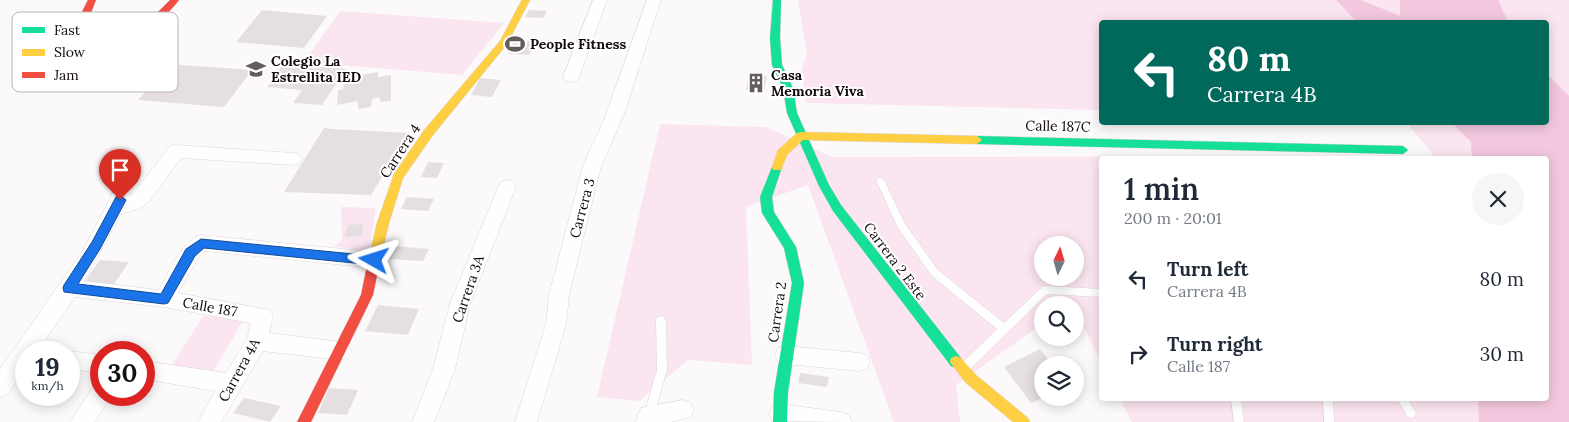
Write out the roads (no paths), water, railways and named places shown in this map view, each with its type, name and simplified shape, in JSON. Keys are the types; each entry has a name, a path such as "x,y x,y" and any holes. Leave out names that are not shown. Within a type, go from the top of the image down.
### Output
{"street":[{"path":"87,12 92,0"},
{"path":"164,12 175,0"},
{"name":"Carrera 4","path":"304,422 367,295 374,260 392,192 398,177 429,132 504,42 526,0"},
{"path":"571,77 600,0"},
{"name":"Carrera 3","path":"526,422 556,324 558,295 592,166 614,117 654,0"},
{"name":"Carrera 2 Este","path":"777,0 775,38 777,64 788,88 792,112 837,208 939,344 962,370 1023,422"},
{"name":"Calle 187C","path":"802,136 1403,150"},
{"name":"Carrera 2","path":"780,418 786,354 798,283 790,247 768,213 766,197 782,153 802,136"},
{"path":"116,209 132,204 141,198 176,151 293,159"},
{"path":"33,341 96,246 116,209 129,174"},
{"name":"Carrera 3A","path":"423,422 444,369 460,304 507,187"},
{"path":"164,299 191,252 201,243 374,260"},
{"name":"Calle 187","path":"69,288 164,299 263,316"},
{"name":"Carrera 4A","path":"209,422 258,341 263,316"},
{"path":"258,341 340,351"},
{"path":"786,354 859,362"},
{"path":"0,386 15,366"},
{"path":"155,372 233,384"},
{"path":"992,394 996,422"},
{"path":"81,422 92,406"},
{"path":"648,419 682,410"},
{"path":"780,418 841,422"}],"lane":[{"path":"880,180 901,226 935,273 1004,329"},
{"path":"962,370 1045,290 1099,293"},
{"path":"648,419 662,370 661,320"},
{"path":"1236,401 1239,422"},
{"path":"1328,401 1329,422"},
{"path":"1403,401 1411,414"}],"place":[{"name":"People Fitness","path":"515,44"},
{"name":"Colegio La Estrellita IED","path":"256,69"},
{"name":"Casa Memoria Viva","path":"756,83"}]}
